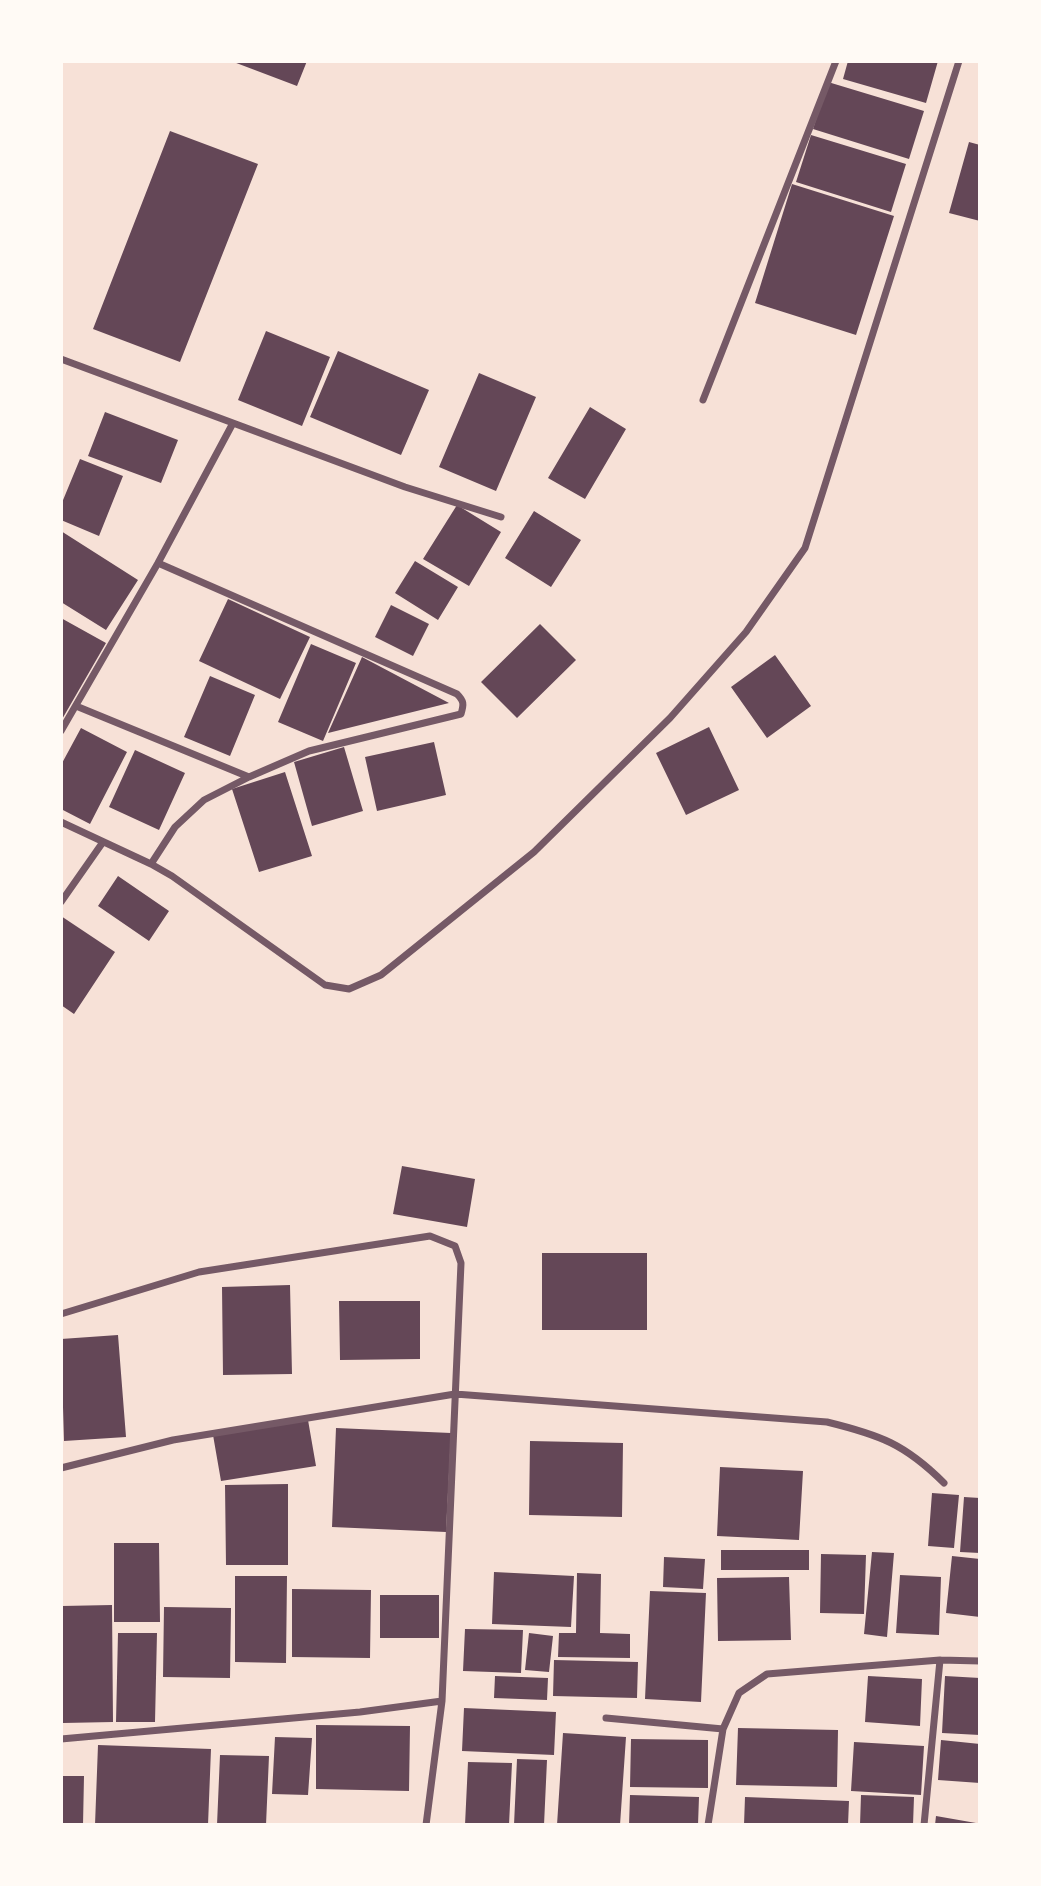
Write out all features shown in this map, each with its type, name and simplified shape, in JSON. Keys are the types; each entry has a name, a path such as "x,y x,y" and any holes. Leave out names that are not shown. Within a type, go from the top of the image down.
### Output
{"street":[{"path":"702,400 836,61"},
{"path":"61,822 172,876 325,985 349,989 381,975 534,852 670,718 746,632 805,548 959,61"},
{"path":"61,359 405,487 501,517"},
{"path":"61,731 158,563 233,423"},
{"path":"151,864 175,827 204,800 309,751 461,714 463,700 457,694 158,563"},
{"path":"76,706 249,777"},
{"path":"61,902 103,842"},
{"path":"61,1314 199,1272 430,1237 455,1246 461,1263 442,1701 426,1825"},
{"path":"61,1468 173,1440 455,1394 827,1422 890,1441 922,1461 944,1483"},
{"path":"708,1825 723,1729 739,1693 767,1674 940,1660 980,1661"},
{"path":"924,1825 940,1660"},
{"path":"61,1739 334,1715 442,1701"},
{"path":"606,1718 723,1729"}],"building":[{"path":"231,61 307,61 297,86"},
{"path":"848,61 938,61 926,103 843,79"},
{"path":"828,82 924,111 909,159 813,129"},
{"path":"170,131 258,164 180,362 93,329"},
{"path":"811,135 906,164 891,212 796,182"},
{"path":"969,142 980,145 980,221 949,213"},
{"path":"792,184 894,216 856,335 755,303"},
{"path":"266,331 330,357 302,426 238,400"},
{"path":"338,351 429,390 401,455 310,417"},
{"path":"479,373 536,397 496,491 439,467"},
{"path":"590,407 626,429 585,499 548,478"},
{"path":"105,412 178,440 161,483 88,456"},
{"path":"80,459 123,476 99,536 61,520 61,505"},
{"path":"457,505 501,532 469,586 423,559"},
{"path":"534,511 581,540 551,587 505,558"},
{"path":"61,531 138,580 106,630 61,602"},
{"path":"415,561 458,587 438,620 395,593"},
{"path":"228,599 310,637 280,699 199,661"},
{"path":"391,605 429,624 413,656 375,637"},
{"path":"61,618 106,643 61,721"},
{"path":"540,624 576,660 517,718 481,682"},
{"path":"311,644 356,663 323,741 278,722"},
{"path":"775,655 811,706 767,738 731,687"},
{"path":"362,657 449,703 328,733"},
{"path":"210,676 255,695 230,756 184,737"},
{"path":"709,727 739,790 686,815 656,753"},
{"path":"81,728 127,752 90,824 61,809 61,765"},
{"path":"434,742 446,795 377,811 365,757"},
{"path":"344,747 363,811 312,826 294,762"},
{"path":"135,750 185,773 159,830 109,807"},
{"path":"285,772 312,856 259,872 232,789"},
{"path":"118,876 169,911 149,941 98,906"},
{"path":"61,916 115,952 74,1014 61,1005"},
{"path":"402,1166 475,1179 467,1227 393,1214"},
{"path":"542,1253 647,1253 647,1330 542,1330"},
{"path":"290,1285 292,1374 223,1375 222,1287"},
{"path":"339,1301 420,1301 420,1359 340,1360"},
{"path":"118,1335 126,1437 64,1441 61,1339"},
{"path":"308,1420 316,1466 221,1481 213,1435"},
{"path":"336,1428 451,1433 446,1532 332,1527"},
{"path":"530,1441 623,1443 622,1517 529,1515"},
{"path":"720,1467 803,1471 799,1540 717,1536"},
{"path":"288,1484 288,1565 226,1565 225,1485"},
{"path":"932,1493 959,1495 954,1548 928,1546"},
{"path":"964,1497 980,1498 980,1553 960,1552"},
{"path":"114,1543 159,1543 160,1622 114,1622"},
{"path":"721,1550 809,1550 809,1570 721,1570"},
{"path":"872,1552 894,1553 887,1637 864,1634"},
{"path":"821,1554 866,1555 864,1614 820,1613"},
{"path":"952,1556 980,1559 980,1617 946,1613"},
{"path":"664,1557 705,1559 703,1589 663,1587"},
{"path":"494,1572 574,1576 571,1627 492,1624"},
{"path":"577,1573 601,1574 600,1633 630,1634 630,1658 558,1657 559,1633 576,1633"},
{"path":"900,1575 941,1577 939,1635 896,1633"},
{"path":"235,1576 287,1576 286,1663 235,1662"},
{"path":"789,1577 791,1640 718,1641 717,1578"},
{"path":"292,1589 371,1590 370,1658 292,1657"},
{"path":"650,1591 706,1593 701,1702 645,1699"},
{"path":"380,1595 439,1595 439,1638 380,1638"},
{"path":"112,1605 113,1722 63,1723 62,1606"},
{"path":"164,1607 231,1608 230,1678 163,1677"},
{"path":"465,1629 523,1630 521,1673 463,1671"},
{"path":"118,1633 157,1633 155,1722 116,1722"},
{"path":"529,1633 553,1636 549,1672 525,1670"},
{"path":"554,1660 638,1662 637,1698 553,1696"},
{"path":"495,1676 548,1678 547,1700 494,1698"},
{"path":"868,1676 922,1679 920,1726 865,1722"},
{"path":"945,1676 980,1678 980,1735 942,1733"},
{"path":"464,1708 556,1712 554,1755 462,1751"},
{"path":"316,1725 410,1726 409,1791 316,1789"},
{"path":"738,1728 838,1730 837,1787 736,1785"},
{"path":"563,1733 626,1737 620,1825 557,1825"},
{"path":"275,1737 312,1738 308,1795 272,1794"},
{"path":"631,1739 708,1740 708,1788 630,1787"},
{"path":"941,1740 980,1744 980,1783 938,1780"},
{"path":"854,1742 924,1746 921,1795 851,1791"},
{"path":"98,1745 211,1749 208,1825 95,1825"},
{"path":"220,1755 269,1756 266,1825 217,1825"},
{"path":"517,1759 547,1760 544,1825 514,1825"},
{"path":"468,1762 512,1763 509,1825 465,1825"},
{"path":"61,1776 84,1776 83,1825 61,1825"},
{"path":"630,1795 699,1797 698,1825 629,1825"},
{"path":"861,1795 914,1797 913,1825 860,1825"},
{"path":"745,1797 849,1801 848,1825 744,1825"},
{"path":"936,1816 976,1823 976,1825 935,1825"}]}
